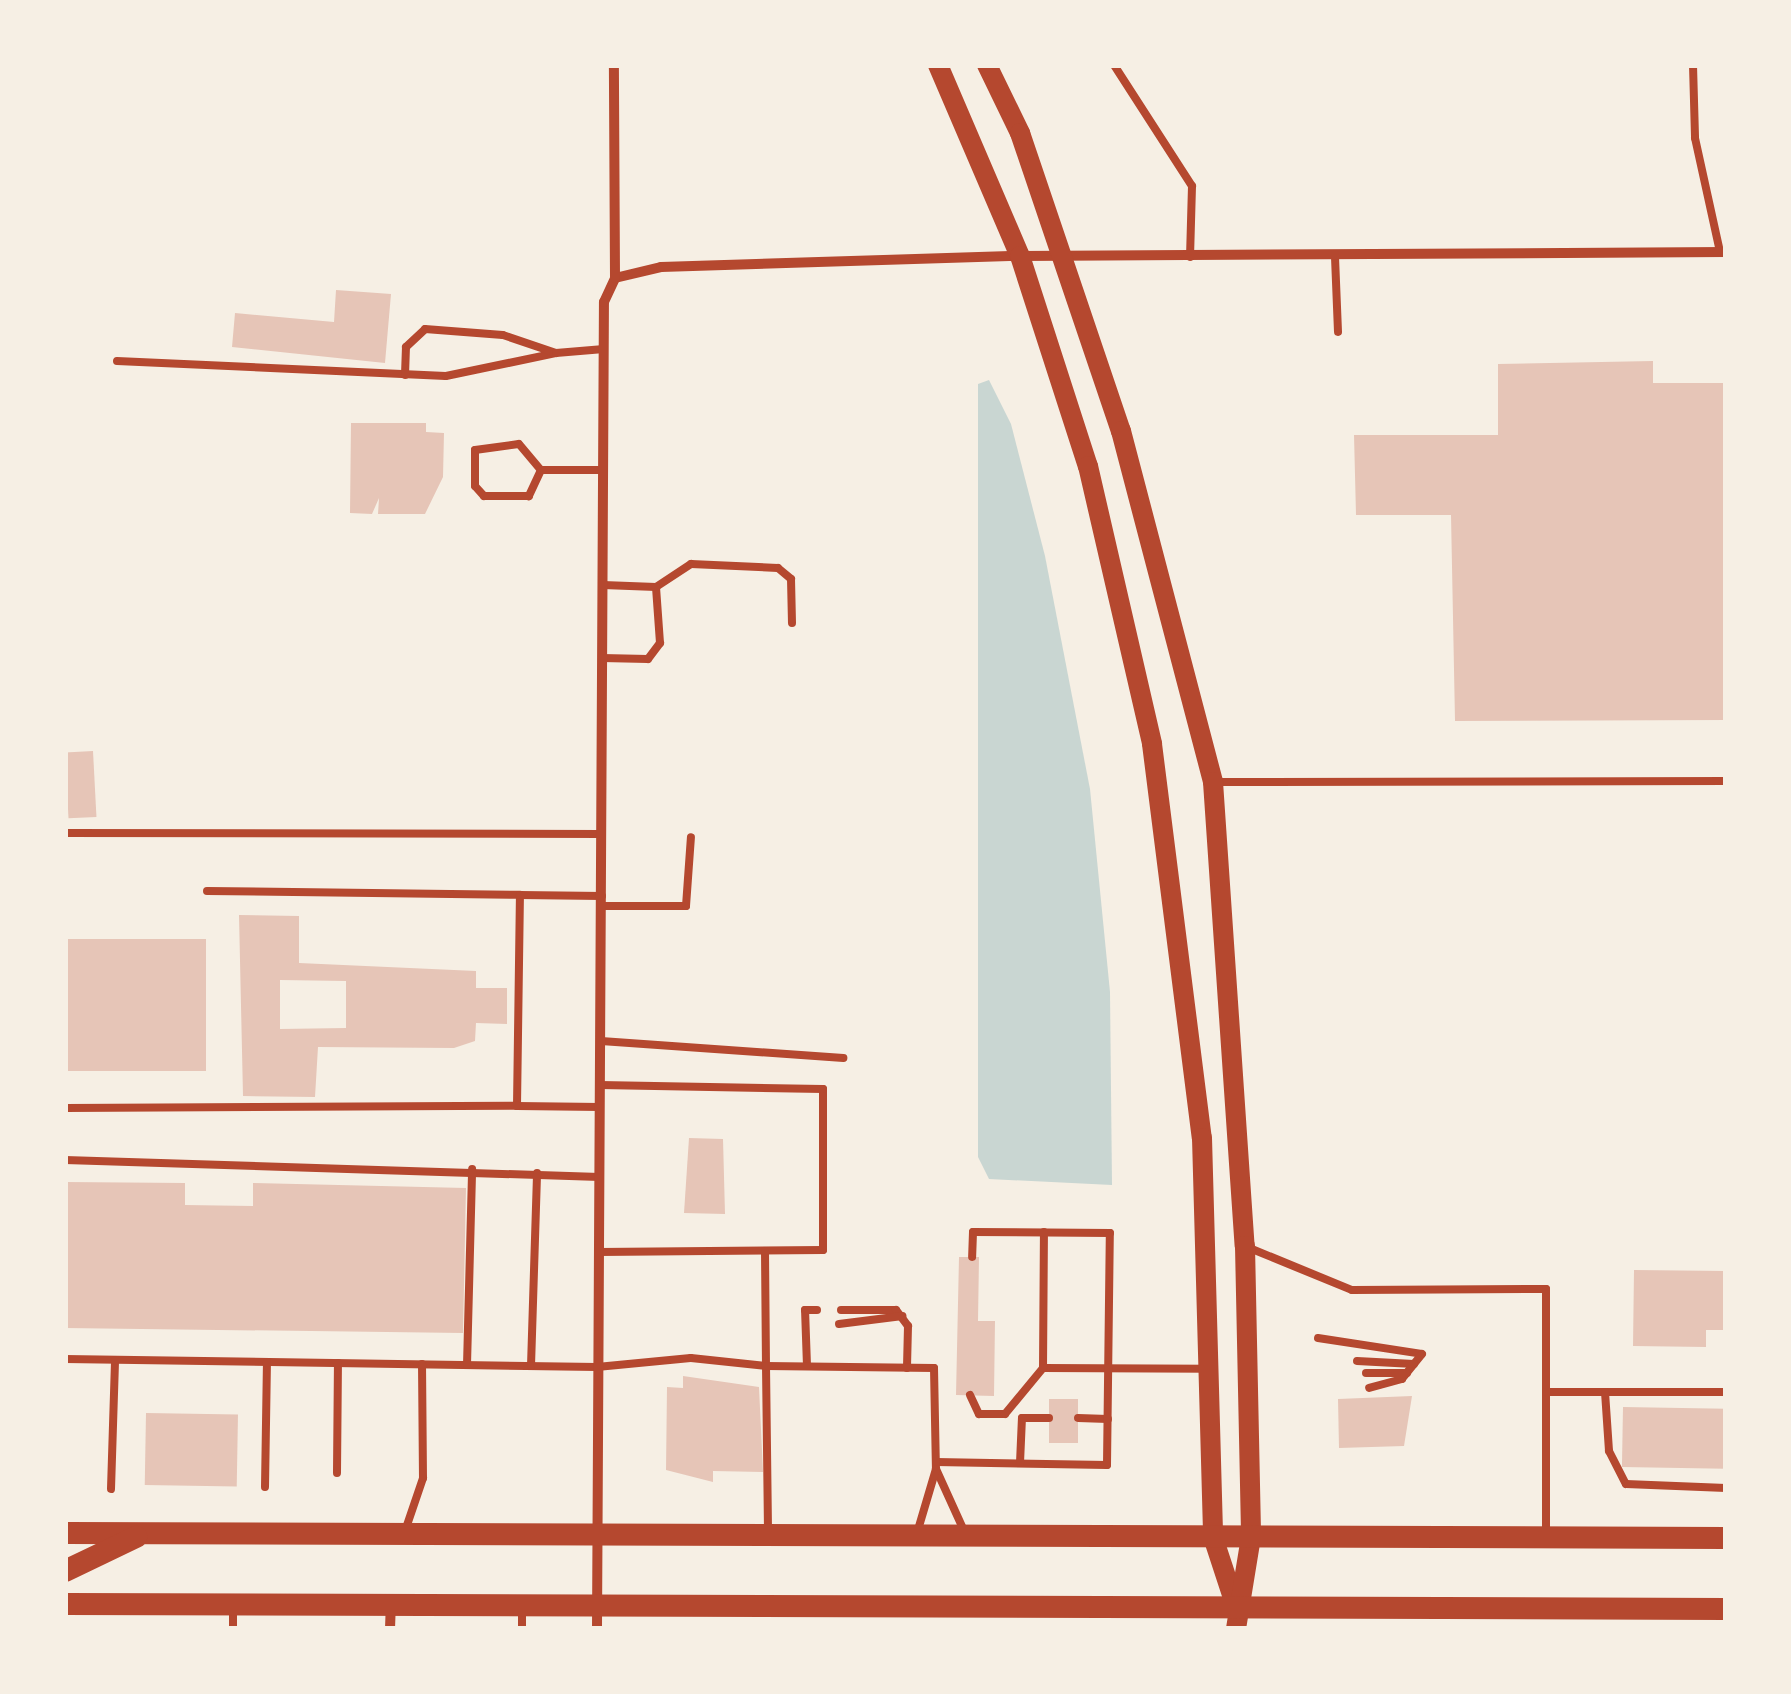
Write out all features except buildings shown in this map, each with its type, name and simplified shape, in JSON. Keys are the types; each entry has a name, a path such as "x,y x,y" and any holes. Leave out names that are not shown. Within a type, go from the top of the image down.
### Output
{"main road":[{"path":"938,65 1020,256 1088,466 1152,744 1202,1138 1213,1536 1236,1619"},
{"path":"987,65 1063,260 1171,596 1213,782 1244,1246 1251,1537 1236,1619"},
{"path":"65,1571 148,1532"},
{"path":"65,1533 1726,1538"},
{"path":"65,1604 597,1605 1236,1619 1425,1619 1726,1610"}],"street":[{"path":"597,1629 604,302 615,278 614,65"},
{"path":"615,278 662,267 1020,256 1190,260 1723,252"},
{"path":"390,1629 391,1605"}],"lane":[{"path":"1114,65 1192,186 1190,260"},
{"path":"1694,65 1695,138 1723,252"},
{"path":"1335,258 1338,332"},
{"path":"405,375 406,346 425,329 503,335 556,352"},
{"path":"118,361 405,375 489,372 556,352 604,350"},
{"path":"541,470 529,496 484,496 475,486 475,450 519,444 541,470 603,470"},
{"path":"603,585 656,587 692,564 778,568 792,579 792,624"},
{"path":"602,658 658,655 656,587"},
{"path":"1213,782 1726,781"},
{"path":"65,832 602,834"},
{"path":"207,892 520,895 686,906 691,837"},
{"path":"517,1106 520,895"},
{"path":"601,1041 843,1058"},
{"path":"598,1252 822,1250 822,1089 600,1085"},
{"path":"65,1108 600,1107"},
{"path":"65,1160 600,1176"},
{"path":"467,1364 472,1170"},
{"path":"531,1366 538,1173"},
{"path":"936,1466 1106,1465 1110,1233 973,1232 972,1256"},
{"path":"970,1395 979,1414 1005,1414 1043,1368 1044,1232"},
{"path":"1244,1246 1352,1290 1546,1289 1546,1538"},
{"path":"765,1251 768,1535"},
{"path":"807,1366 811,1324 805,1310 816,1310"},
{"path":"841,1310 902,1316"},
{"path":"840,1324 902,1316"},
{"path":"902,1316 907,1368"},
{"path":"1318,1338 1422,1354 1407,1373 1369,1388"},
{"path":"65,1359 597,1366 692,1358 766,1366 934,1368 936,1466 916,1536"},
{"path":"112,1489 115,1360"},
{"path":"1357,1360 1414,1364"},
{"path":"266,1487 267,1362"},
{"path":"337,1473 338,1363"},
{"path":"405,1534 423,1478 422,1364"},
{"path":"1043,1368 1208,1369"},
{"path":"1366,1372 1407,1373"},
{"path":"1546,1392 1726,1392"},
{"path":"1605,1392 1609,1451 1626,1484 1726,1488"},
{"path":"1020,1463 1022,1418 1048,1418"},
{"path":"1078,1418 1108,1419"},
{"path":"936,1466 966,1536"},
{"path":"233,1604 233,1629"},
{"path":"522,1605 522,1629"}],"shaded area":[{"path":"989,380 1011,424 1045,556 1090,789 1110,992 1112,1185 989,1179 978,1157 978,384"}]}
